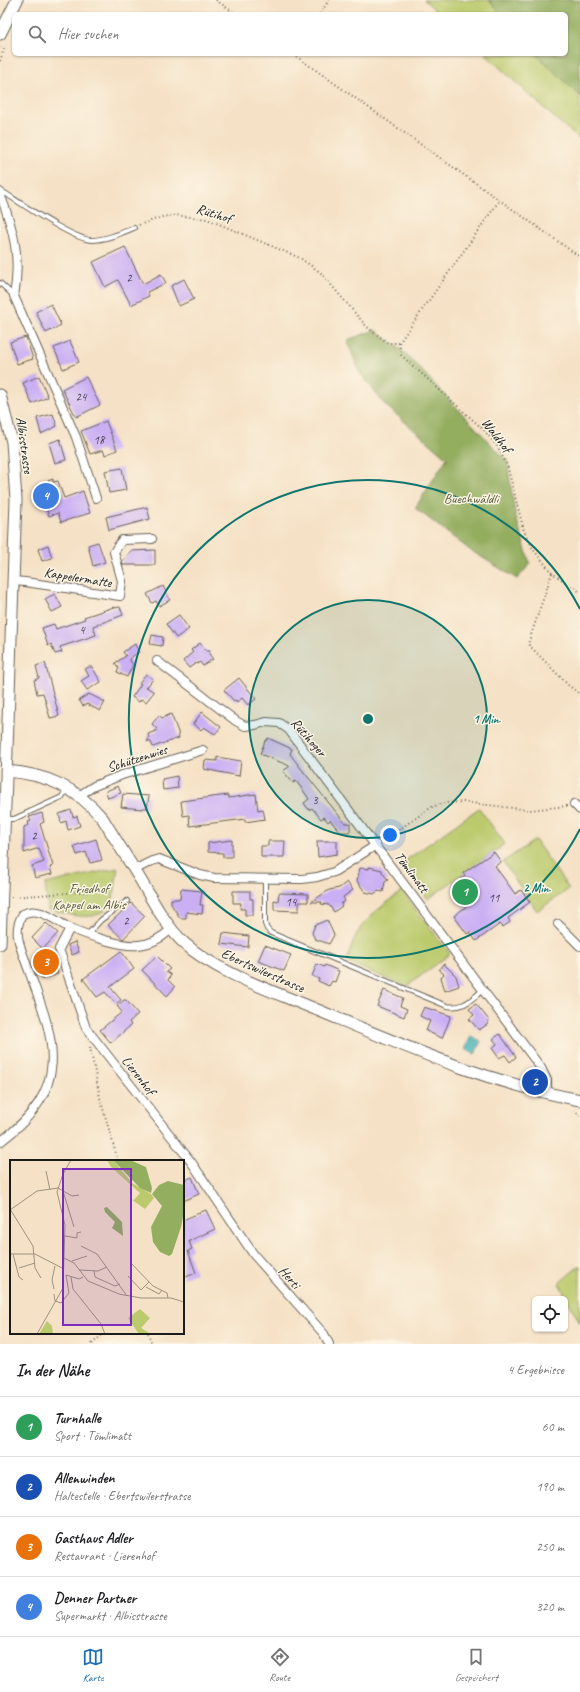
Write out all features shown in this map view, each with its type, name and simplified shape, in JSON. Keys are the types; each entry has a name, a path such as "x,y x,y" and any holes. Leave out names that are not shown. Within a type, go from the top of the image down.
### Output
{"street":[{"path":"0,34 17,0"},
{"path":"0,194 11,222 17,253 17,277 14,296 76,437 96,498"},
{"name":"Albisstrasse","path":"0,395 12,442 16,482 6,771 1,860 0,944"},
{"name":"Kappelermatte","path":"13,581 120,596 122,581 114,552 122,540 152,539"},
{"name":"Rütihoger","path":"157,661 236,721 245,726 266,722 279,723 289,730 376,845"},
{"name":"Schützenwies","path":"80,795 94,786 122,775 203,750"},
{"name":"Ebertswilerstrasse","path":"6,771 49,778 80,795 92,806 103,819 171,929 196,953 209,962 285,996 437,1059 504,1083 547,1094 580,1100"},
{"name":"Tömlimatt","path":"134,870 152,861 159,860 200,875 214,878 302,879 334,872 376,845 541,1068 547,1080 547,1094"},
{"path":"0,1142 20,1126 42,1098 49,1082 52,1065 52,1048 46,1020 18,939 17,925 23,914 27,912 40,912 70,928 88,935 137,946 160,939 171,929"},
{"path":"558,924 580,946"},
{"name":"Lierenhof","path":"70,928 59,950 86,1028 192,1163 234,1225"},
{"name":"Herti","path":"234,1225 254,1255 324,1334 329,1344"}],"lane":[{"path":"0,190 74,235 92,240 110,237 134,228"},
{"path":"0,283 14,296"},
{"path":"4,819 14,819 62,797 67,788"},
{"path":"265,878 266,924 267,929 271,933 447,1006 456,1007 464,1004 484,990"},
{"path":"88,935 101,920 127,901"}],"path":[{"path":"216,0 233,12"},
{"path":"321,12 329,0"},
{"path":"0,61 4,49 2,47"},
{"path":"296,56 580,257"},
{"path":"399,343 499,201"},
{"name":"Rütihof","path":"134,228 162,217 175,215 191,216 207,219 300,258 320,272 367,327 388,343 399,343"},
{"name":"Waldhof","path":"399,343 401,355 484,430 497,446 507,465 524,531 533,550 552,573 580,592"},
{"path":"552,573 528,644 568,685 580,694"},
{"path":"376,845 432,807 444,802 463,802 530,810 577,807"},
{"path":"11,897 108,890"},
{"path":"86,1028 100,1098 118,1160"},
{"path":"92,1344 103,1334"},
{"path":"148,1334 152,1344"}],"green space":[{"path":"424,0 489,0 498,12 438,12"},
{"path":"489,0 580,0 580,96 538,56 568,56 568,12 498,12"},
{"path":"487,56 539,56 580,89 580,139 558,121"},
{"name":"Buechwäldli","path":"375,330 404,352 507,461 515,514 530,564 517,579 470,550 415,508 447,458 384,404 359,371 347,340"},
{"path":"479,808 505,844 428,899 402,863"},
{"path":"535,840 569,889 537,911 503,862"},
{"name":"Friedhof Kappel am Albis","path":"118,868 114,895 110,905 103,912 95,915 77,916 48,910 45,884"},
{"path":"402,891 450,954 406,987 347,962 350,949 360,928 374,913"},
{"path":"580,1265 580,1323 568,1300 568,1296 566,1296 559,1283"}],"water":[{"path":"471,1036 481,1041 475,1054 465,1049"}],"building":[{"path":"125,247 143,284 161,274 166,283 147,292 149,296 131,305 118,280 105,287 93,262"},
{"path":"184,279 194,299 179,306 171,286"},
{"path":"51,304 61,325 46,333 36,312"},
{"path":"26,337 33,359 17,364 10,342"},
{"path":"70,341 79,362 63,369 54,348"},
{"path":"39,376 48,397 32,404 23,383"},
{"path":"86,377 100,405 76,417 62,389"},
{"path":"53,414 57,426 41,434 37,418"},
{"path":"106,421 117,450 105,455 103,450 90,454 81,431"},
{"path":"60,439 66,460 55,463 49,443"},
{"path":"122,468 126,490 109,493 105,471"},
{"path":"53,479 53,482 58,481 64,498 83,491 90,513 61,522 58,513 49,516 37,485"},
{"path":"147,507 150,519 109,530 106,517"},
{"path":"98,542 105,562 93,566 88,545"},
{"path":"48,545 52,558 42,561 38,549"},
{"path":"155,550 155,565 123,565 122,562 131,551"},
{"path":"163,586 170,600 159,606 156,601 152,603 147,594"},
{"path":"55,594 62,607 52,612 45,599"},
{"path":"114,607 120,607 123,615 93,626 96,635 60,647 62,652 55,654 51,644 48,646 42,628 54,624 56,629 85,619 84,617"},
{"path":"179,615 189,629 176,638 166,624"},
{"path":"152,635 163,637 162,646 150,644"},
{"path":"200,643 206,651 210,651 209,654 213,659 203,666 200,662 189,668 183,661 193,652 191,650"},
{"path":"135,644 139,652 129,659 133,665 127,677 117,672 119,668 115,663 126,656 123,652"},
{"path":"45,663 59,716 50,718 43,693 37,694 34,680 39,678 36,666"},
{"path":"92,667 101,682 87,690 81,681 89,676 85,669"},
{"path":"146,674 153,679 147,687 145,686 154,692 146,702 141,699 139,702 132,697 141,684 139,683"},
{"path":"239,678 256,699 248,705 242,698 237,702 236,700 234,701 224,690"},
{"path":"89,694 105,702 100,711 87,704 83,706 79,700"},
{"path":"202,712 221,727 215,734 204,727 201,730 193,724"},
{"path":"171,714 179,738 153,747 151,742 147,741 149,738 148,734 158,730 152,724 159,715 162,718"},
{"path":"268,738 292,749 290,754 299,766 345,823 350,823 350,832 340,832 330,820 328,822 324,817 321,819 312,808 309,810 304,803 309,799 305,793 296,781 293,783 283,771 290,766 260,754 265,741"},
{"path":"217,757 241,761 239,776 204,769 205,760 217,761"},
{"path":"177,776 178,788 163,790 162,779"},
{"path":"118,786 121,793 108,798 106,791"},
{"path":"123,794 149,796 147,808 121,807"},
{"path":"256,794 258,810 263,809 265,819 245,822 245,819 190,826 189,815 183,816 181,801 228,795 229,798"},
{"path":"71,810 73,817 77,816 80,826 68,830 66,821 61,823 59,814"},
{"path":"42,813 44,822 40,824 53,866 50,867 52,874 35,878 32,866 44,862 39,848 24,853 24,827 29,825 28,822 31,821 29,817"},
{"path":"96,839 102,860 90,863 86,852 77,855 74,846"},
{"path":"232,840 232,857 223,857 223,853 208,852 208,843"},
{"path":"268,841 285,841 284,857 261,857 261,846 268,846"},
{"path":"317,841 337,841 337,854 318,857"},
{"path":"494,852 501,862 495,866 515,894 521,890 530,902 508,918 510,922 503,927 500,924 476,941 470,932 467,934 454,916 467,906 452,886 465,876 463,873"},
{"path":"369,867 382,870 388,880 385,882 383,892 378,891 374,894 365,892 357,881 360,868 369,869"},
{"path":"347,882 353,890 343,897 345,901 341,904 342,906 334,912 329,905 321,904 322,902 311,902 329,890 339,888"},
{"path":"181,889 202,891 200,905 203,905 202,914 186,912 186,918 180,918 171,904 171,899 180,899"},
{"path":"233,891 250,891 250,899 253,899 253,915 245,915 245,909 240,909 241,903 233,903"},
{"path":"279,893 308,894 308,902 299,902 299,911 274,910 274,900 278,901"},
{"path":"131,903 145,916 123,939 108,925"},
{"path":"327,920 334,935 329,944 315,939 312,933 315,925"},
{"path":"46,923 58,933 43,949 32,938"},
{"path":"223,933 249,936 248,947 221,944"},
{"path":"75,942 79,952 72,955 68,945"},
{"path":"265,945 291,955 284,971 258,961"},
{"path":"121,951 134,969 110,987 121,1000 116,1004 105,992 97,997 83,979"},
{"path":"52,954 58,974 42,979 36,959"},
{"path":"157,956 170,969 166,972 171,975 168,980 175,987 167,996 142,970"},
{"path":"317,964 324,967 325,965 339,971 335,982 332,981 329,986 318,981 319,979 312,976"},
{"path":"444,964 456,976 459,986 445,991 441,977 444,974 439,970"},
{"path":"384,990 403,998 400,1006 407,1009 404,1017 377,1006"},
{"path":"126,1000 138,1014 129,1022 131,1025 111,1043 100,1030 122,1012 117,1006"},
{"path":"476,1004 489,1020 488,1024 479,1030 469,1019 474,1015 469,1009"},
{"path":"424,1007 451,1016 442,1038 426,1031 430,1021 420,1016"},
{"path":"500,1034 516,1057 510,1062 505,1055 499,1058 492,1048 497,1044 493,1039"},
{"path":"192,1177 199,1194 184,1201 184,1181"},
{"path":"206,1210 215,1229 189,1241 192,1249 188,1251 196,1273 184,1278 184,1220"}],"place":[{"name":"Denner Partner","path":"46,496"},
{"name":"Turnhalle","path":"465,892"},
{"name":"Gasthaus Adler","path":"46,962"},
{"name":"Allenwinden","path":"535,1082"}]}
